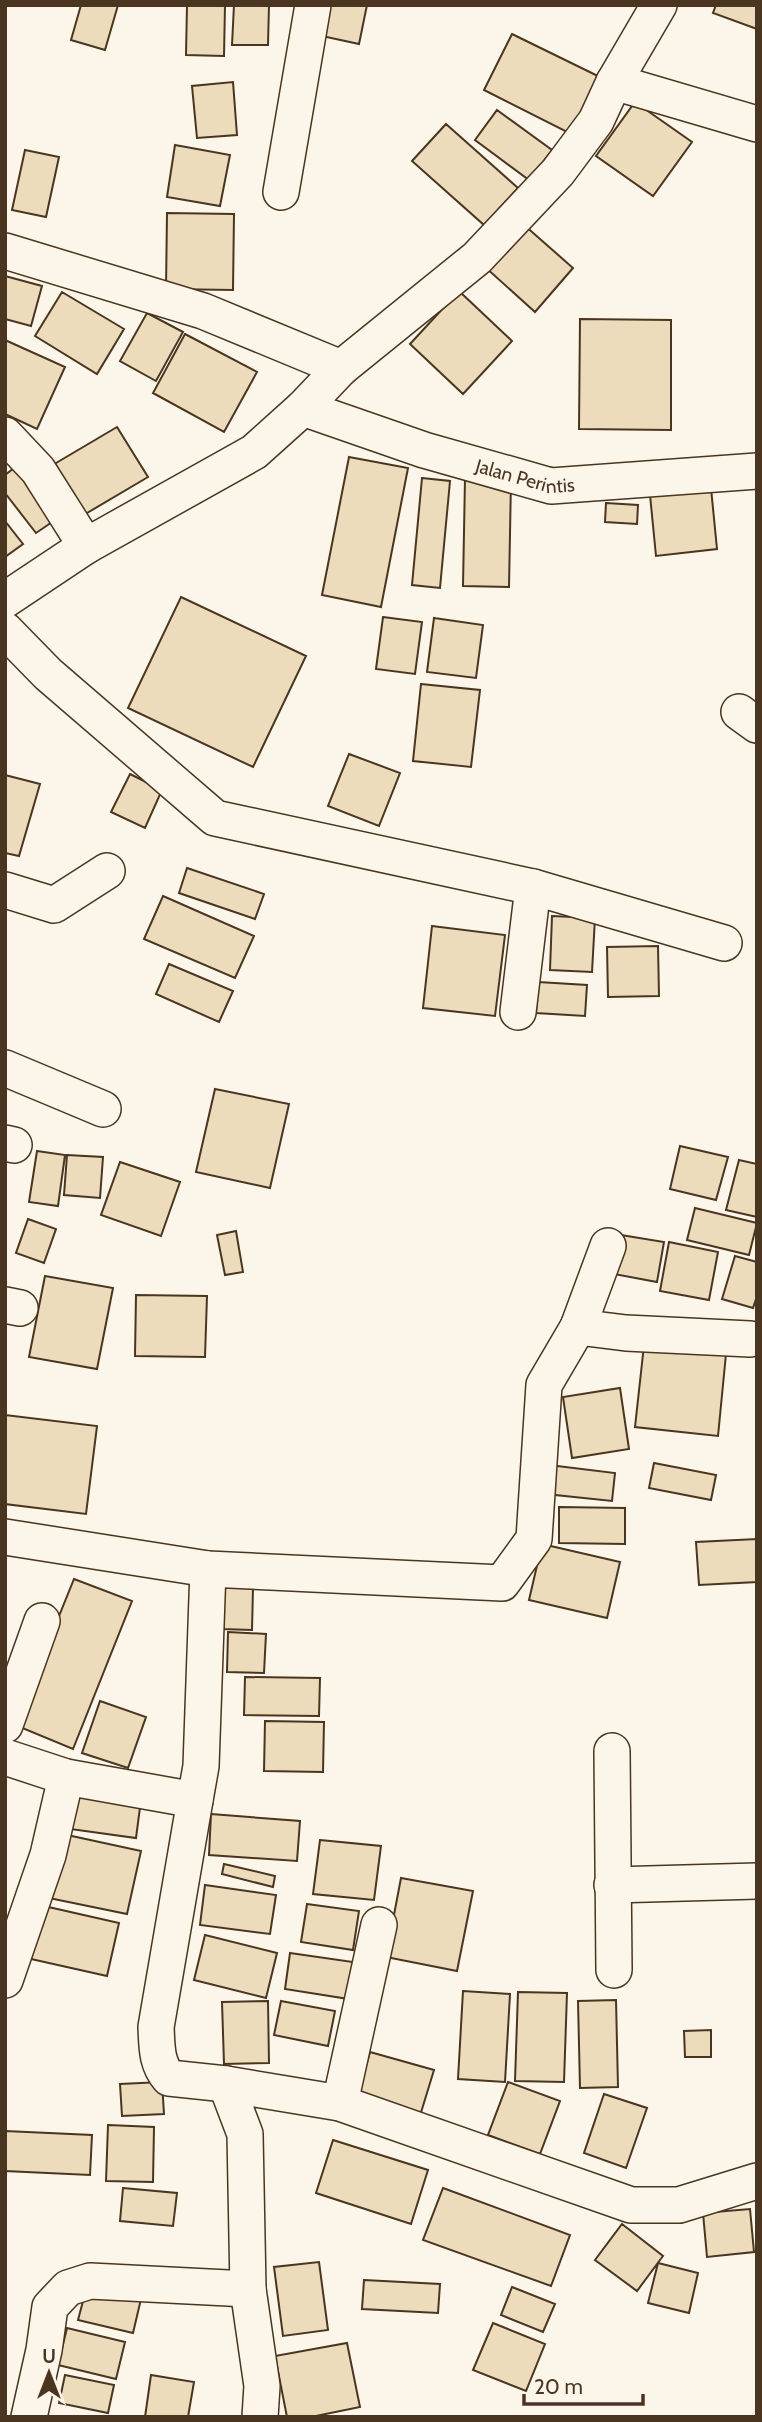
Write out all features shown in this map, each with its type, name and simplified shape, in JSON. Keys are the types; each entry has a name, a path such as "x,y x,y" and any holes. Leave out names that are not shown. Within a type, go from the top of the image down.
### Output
{"street":[{"path":"281,192 313,5"},
{"path":"5,600 86,546 254,452 303,408 341,368 477,258 566,162 596,121 614,82 659,5"},
{"path":"614,82 757,124"},
{"path":"5,251 203,311 341,368"},
{"name":"Jalan Perintis","path":"303,408 424,450 551,486 757,471"},
{"path":"5,435 38,470 86,546"},
{"path":"5,630 48,674 215,818 533,887 724,943"},
{"path":"5,890 54,905 107,871"},
{"path":"518,1012 533,887"},
{"path":"5,1068 103,1109"},
{"path":"5,1537 208,1569 502,1583 534,1539 544,1385 578,1327 608,1246"},
{"path":"578,1327 626,1333 750,1339"},
{"path":"208,1569 201,1766 156,2027 157,2055 161,2068 169,2078 226,2084 340,2103 631,2205 678,2205 757,2181"},
{"path":"5,1725 43,1621"},
{"path":"612,1751 614,1970"},
{"path":"5,1757 66,1777 195,1800"},
{"path":"5,1980 48,1855 66,1777"},
{"path":"612,1885 757,1881"},
{"path":"340,2103 379,1925"},
{"path":"226,2084 245,2134 248,2289 262,2386 260,2417"},
{"path":"29,2417 44,2350 50,2307 68,2288 90,2281 248,2289"}],"building":[{"path":"81,5 118,5 105,50 71,40"},
{"path":"187,5 225,5 224,56 186,55"},
{"path":"234,5 269,5 268,45 232,45"},
{"path":"328,5 367,5 359,44 322,36"},
{"path":"716,5 757,5 757,29 713,13"},
{"path":"512,34 602,78 573,135 484,90"},
{"path":"233,82 237,135 197,138 192,86"},
{"path":"635,102 692,142 653,196 596,156"},
{"path":"497,110 552,150 529,180 475,140"},
{"path":"446,124 518,188 484,225 412,161"},
{"path":"175,145 230,155 220,206 167,197"},
{"path":"25,150 59,157 46,217 12,210"},
{"path":"167,213 234,214 233,290 166,289"},
{"path":"523,224 573,268 535,312 485,267"},
{"path":"5,276 42,286 31,326 5,319"},
{"path":"459,291 512,341 463,394 410,344"},
{"path":"62,292 124,329 97,374 35,336"},
{"path":"147,313 183,332 156,381 120,361"},
{"path":"580,319 671,320 671,430 579,429"},
{"path":"185,334 257,372 224,432 153,393"},
{"path":"5,340 65,367 37,429 5,414"},
{"path":"117,427 148,477 82,516 51,466"},
{"path":"349,457 408,468 381,607 322,595"},
{"path":"18,465 58,518 36,533 5,493 5,475"},
{"path":"422,478 450,481 440,588 412,585"},
{"path":"465,478 511,480 509,587 463,586"},
{"path":"711,488 717,549 656,556 650,495"},
{"path":"606,503 638,505 637,524 605,522"},
{"path":"5,521 23,544 5,557"},
{"path":"181,597 306,656 253,767 128,708"},
{"path":"383,617 422,622 415,674 376,669"},
{"path":"434,618 483,625 476,678 427,672"},
{"path":"421,684 480,690 471,767 413,761"},
{"path":"349,754 400,773 379,826 328,806"},
{"path":"130,774 162,790 145,828 111,812"},
{"path":"5,775 40,784 19,856 5,853"},
{"path":"187,868 264,894 255,919 179,893"},
{"path":"163,896 254,936 235,978 144,939"},
{"path":"552,916 595,918 592,972 550,970"},
{"path":"432,926 505,935 495,1016 423,1008"},
{"path":"658,946 659,996 608,997 607,947"},
{"path":"169,964 233,991 219,1022 156,994"},
{"path":"538,982 587,985 585,1016 536,1013"},
{"path":"215,1089 289,1104 270,1188 196,1172"},
{"path":"680,1146 728,1157 716,1200 670,1189"},
{"path":"37,1151 65,1155 58,1206 29,1202"},
{"path":"67,1155 103,1157 100,1198 64,1195"},
{"path":"739,1160 757,1164 757,1217 726,1210"},
{"path":"120,1162 180,1182 161,1236 101,1215"},
{"path":"695,1208 757,1223 749,1255 687,1240"},
{"path":"28,1219 56,1229 44,1263 16,1253"},
{"path":"236,1231 243,1272 225,1275 217,1235"},
{"path":"621,1235 664,1242 657,1282 614,1274"},
{"path":"669,1242 718,1252 709,1300 660,1291"},
{"path":"735,1256 757,1262 757,1296 753,1308 722,1299"},
{"path":"45,1276 113,1288 97,1369 29,1357"},
{"path":"136,1295 207,1296 205,1357 135,1356"},
{"path":"644,1345 726,1354 718,1436 635,1427"},
{"path":"620,1388 629,1449 572,1458 563,1397"},
{"path":"5,1415 97,1426 86,1514 5,1504"},
{"path":"654,1463 716,1475 711,1500 649,1488"},
{"path":"549,1465 615,1473 612,1501 546,1494"},
{"path":"559,1507 625,1508 625,1544 559,1543"},
{"path":"757,1539 757,1582 699,1585 696,1542"},
{"path":"542,1544 620,1562 607,1618 529,1600"},
{"path":"74,1579 132,1601 73,1749 15,1725"},
{"path":"222,1588 253,1588 252,1630 221,1629"},
{"path":"228,1632 266,1634 264,1673 227,1672"},
{"path":"245,1677 320,1678 319,1716 244,1715"},
{"path":"100,1701 146,1717 128,1768 82,1753"},
{"path":"265,1721 324,1722 323,1772 264,1771"},
{"path":"68,1791 141,1800 136,1838 63,1828"},
{"path":"211,1814 300,1821 297,1861 209,1855"},
{"path":"58,1833 141,1851 127,1914 44,1897"},
{"path":"320,1840 381,1846 374,1900 313,1894"},
{"path":"224,1864 275,1876 273,1887 222,1874"},
{"path":"401,1878 473,1891 457,1971 386,1957"},
{"path":"205,1885 276,1895 270,1934 200,1925"},
{"path":"307,1904 359,1911 353,1950 301,1942"},
{"path":"44,1906 119,1923 107,1976 31,1959"},
{"path":"205,1935 277,1953 266,1998 194,1980"},
{"path":"290,1953 360,1963 355,2000 285,1989"},
{"path":"463,1991 510,1994 505,2082 458,2079"},
{"path":"518,1992 567,1993 564,2082 515,2081"},
{"path":"616,2000 618,2087 580,2088 578,2001"},
{"path":"268,2001 269,2063 224,2064 222,2002"},
{"path":"281,2001 335,2011 328,2046 274,2035"},
{"path":"711,2030 711,2057 685,2057 684,2031"},
{"path":"370,2052 434,2070 419,2119 356,2101"},
{"path":"162,2082 164,2114 122,2116 120,2084"},
{"path":"508,2082 560,2101 540,2154 488,2135"},
{"path":"604,2094 647,2108 626,2168 584,2153"},
{"path":"108,2125 154,2127 153,2182 106,2181"},
{"path":"5,2131 92,2135 90,2175 5,2171"},
{"path":"333,2140 428,2170 411,2224 316,2193"},
{"path":"123,2188 177,2193 173,2226 120,2221"},
{"path":"443,2188 570,2235 551,2286 423,2240"},
{"path":"750,2209 754,2252 707,2257 703,2213"},
{"path":"622,2224 663,2256 637,2291 595,2260"},
{"path":"319,2262 328,2330 283,2336 274,2267"},
{"path":"658,2263 698,2273 689,2313 648,2303"},
{"path":"364,2280 440,2284 438,2313 362,2309"},
{"path":"87,2286 141,2299 133,2333 78,2320"},
{"path":"512,2287 555,2304 543,2332 501,2315"},
{"path":"493,2323 545,2344 526,2391 473,2370"},
{"path":"67,2328 125,2342 116,2379 58,2365"},
{"path":"347,2343 360,2407 311,2417 287,2417 275,2356"},
{"path":"65,2375 114,2385 108,2413 59,2403"},
{"path":"151,2375 194,2382 188,2417 145,2417"}]}
